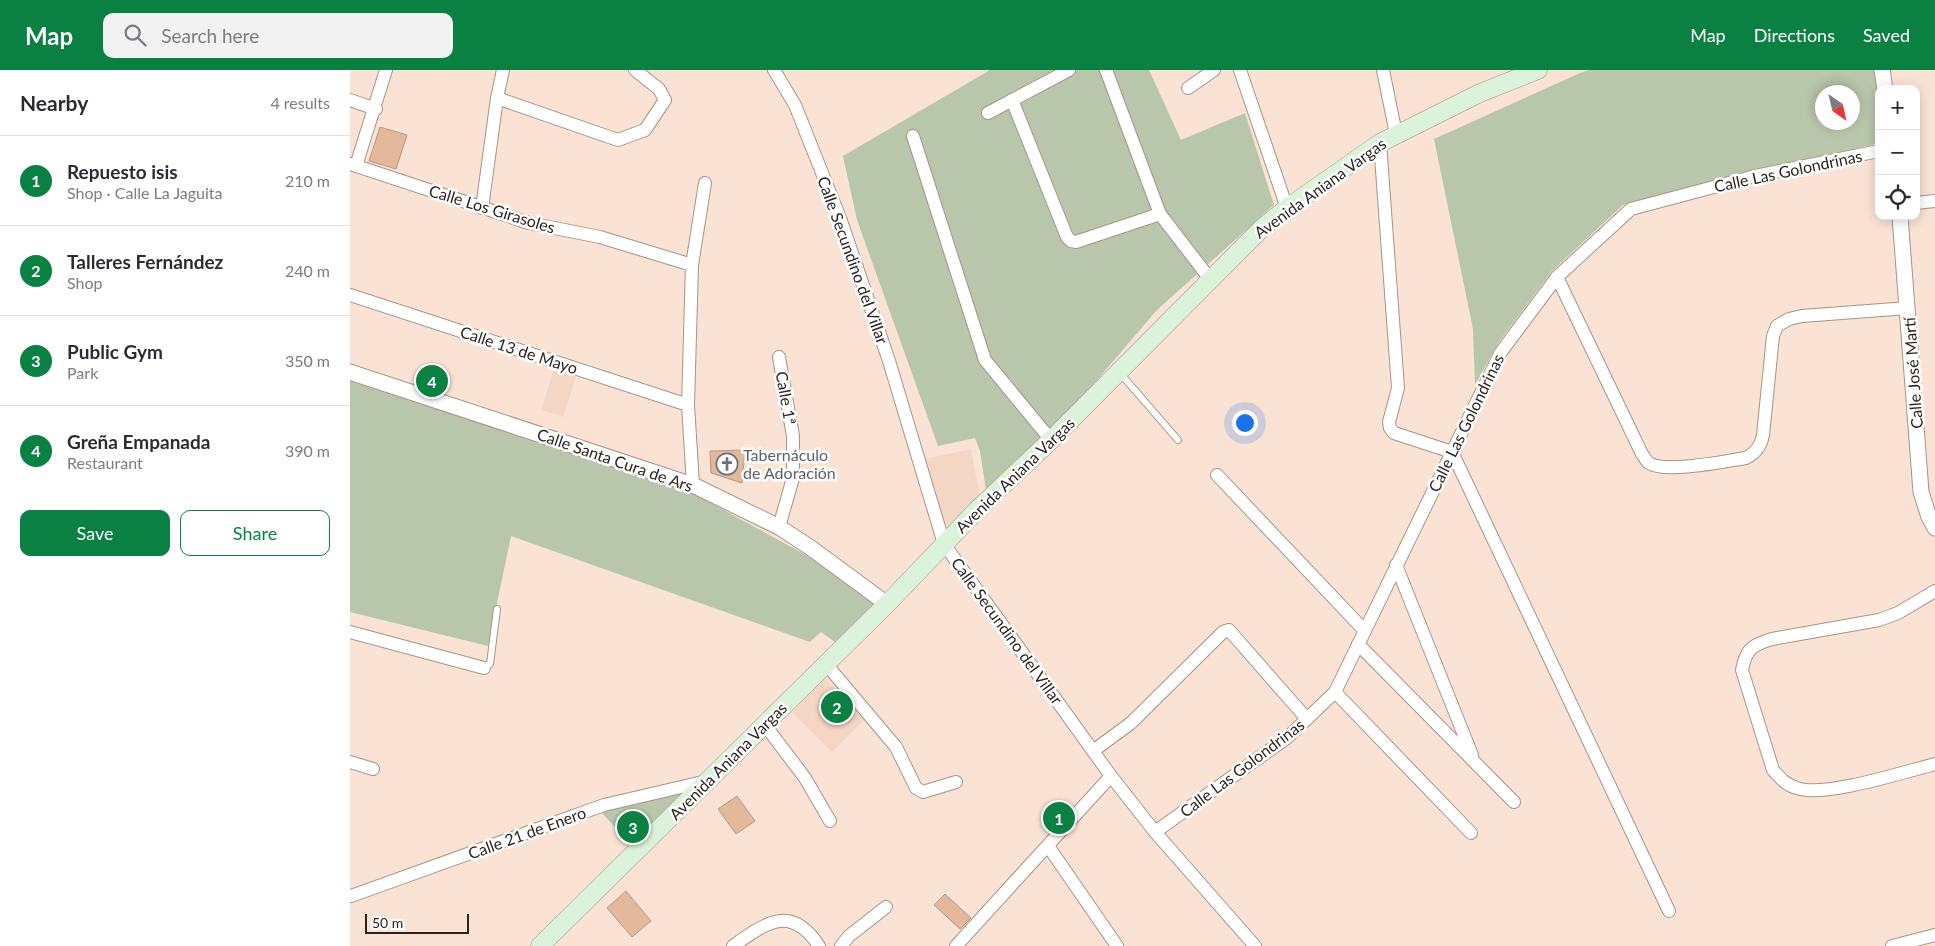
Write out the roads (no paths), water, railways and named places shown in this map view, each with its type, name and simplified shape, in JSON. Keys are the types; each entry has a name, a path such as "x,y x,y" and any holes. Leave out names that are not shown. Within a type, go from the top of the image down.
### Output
{"main road":[{"name":"Avenida Aniana Vargas","path":"540,946 887,604 944,544 1051,440 1254,235 1287,208 1380,143 1480,93 1538,70"}],"street":[{"path":"353,165 376,108 386,70"},
{"path":"482,208 497,98 503,70"},
{"path":"497,98 618,140 645,130 665,100 659,89 636,70"},
{"name":"Calle Secundino del Villar","path":"774,70 795,104 840,218 889,361 944,544 1111,776 1155,832 1255,946"},
{"path":"988,113 1070,70"},
{"path":"1106,70 1160,214 1210,278"},
{"path":"1188,88 1214,70"},
{"path":"1240,70 1287,208"},
{"path":"1383,70 1396,134"},
{"path":"1882,70 1884,85"},
{"path":"350,100 376,108"},
{"path":"1012,100 1067,237 1071,241 1076,242 1160,214"},
{"path":"913,136 985,360 1051,440"},
{"path":"1380,143 1398,388 1389,422 1390,428 1394,433 1452,452 1669,911"},
{"name":"Calle Las Golondrinas","path":"1155,832 1288,737 1308,720 1335,692 1501,352 1557,277 1631,209 1755,176 1875,152"},
{"name":"Calle Los Girasoles","path":"353,165 529,223 600,237 692,265"},
{"path":"694,485 688,405 692,265 705,183"},
{"path":"1920,203 1935,201"},
{"name":"Calle José Martí","path":"1900,220 1921,492 1929,517 1935,528"},
{"path":"1557,277 1642,454 1649,463 1659,467 1672,468 1746,458 1752,455 1758,448 1763,435 1773,336 1777,326 1789,318 1908,308"},
{"name":"Calle 13 de Mayo","path":"350,295 688,405"},
{"name":"Calle 1ª","path":"779,357 792,436 793,478 780,528"},
{"name":"Calle Santa Cura de Ars","path":"350,372 694,485 780,528 811,548 887,604"},
{"path":"1217,475 1364,630"},
{"path":"1396,565 1475,762"},
{"path":"1935,591 1898,613 1879,620 1760,643 1751,648 1744,658 1742,670 1773,770 1782,781 1798,789 1815,791 1834,789 1935,764"},
{"path":"1093,751 1132,723 1224,632 1229,630 1308,720"},
{"path":"350,632 484,668"},
{"path":"1358,644 1514,802"},
{"path":"826,664 896,746 916,788 924,792 956,782"},
{"path":"1335,692 1471,833"},
{"path":"764,725 805,778 830,821"},
{"path":"350,762 373,769"},
{"path":"956,946 1111,776"},
{"name":"Calle 21 de Enero","path":"351,896 604,805 707,781"},
{"path":"1048,846 1117,946"},
{"path":"841,946 848,936 886,907"},
{"path":"733,946 752,933 775,922 788,920 800,924 819,946"},
{"path":"1892,946 1935,936"}],"lane":[{"path":"1118,372 1178,440"},
{"path":"484,668 490,664 497,608"}],"place":[{"name":"Greña Empanada","path":"432,381"},
{"name":"Tabernáculo de Adoración","path":"727,464"},
{"name":"Talleres Fernández","path":"837,707"},
{"name":"Repuesto isis","path":"1059,818"},
{"name":"Public Gym","path":"633,827"}]}
